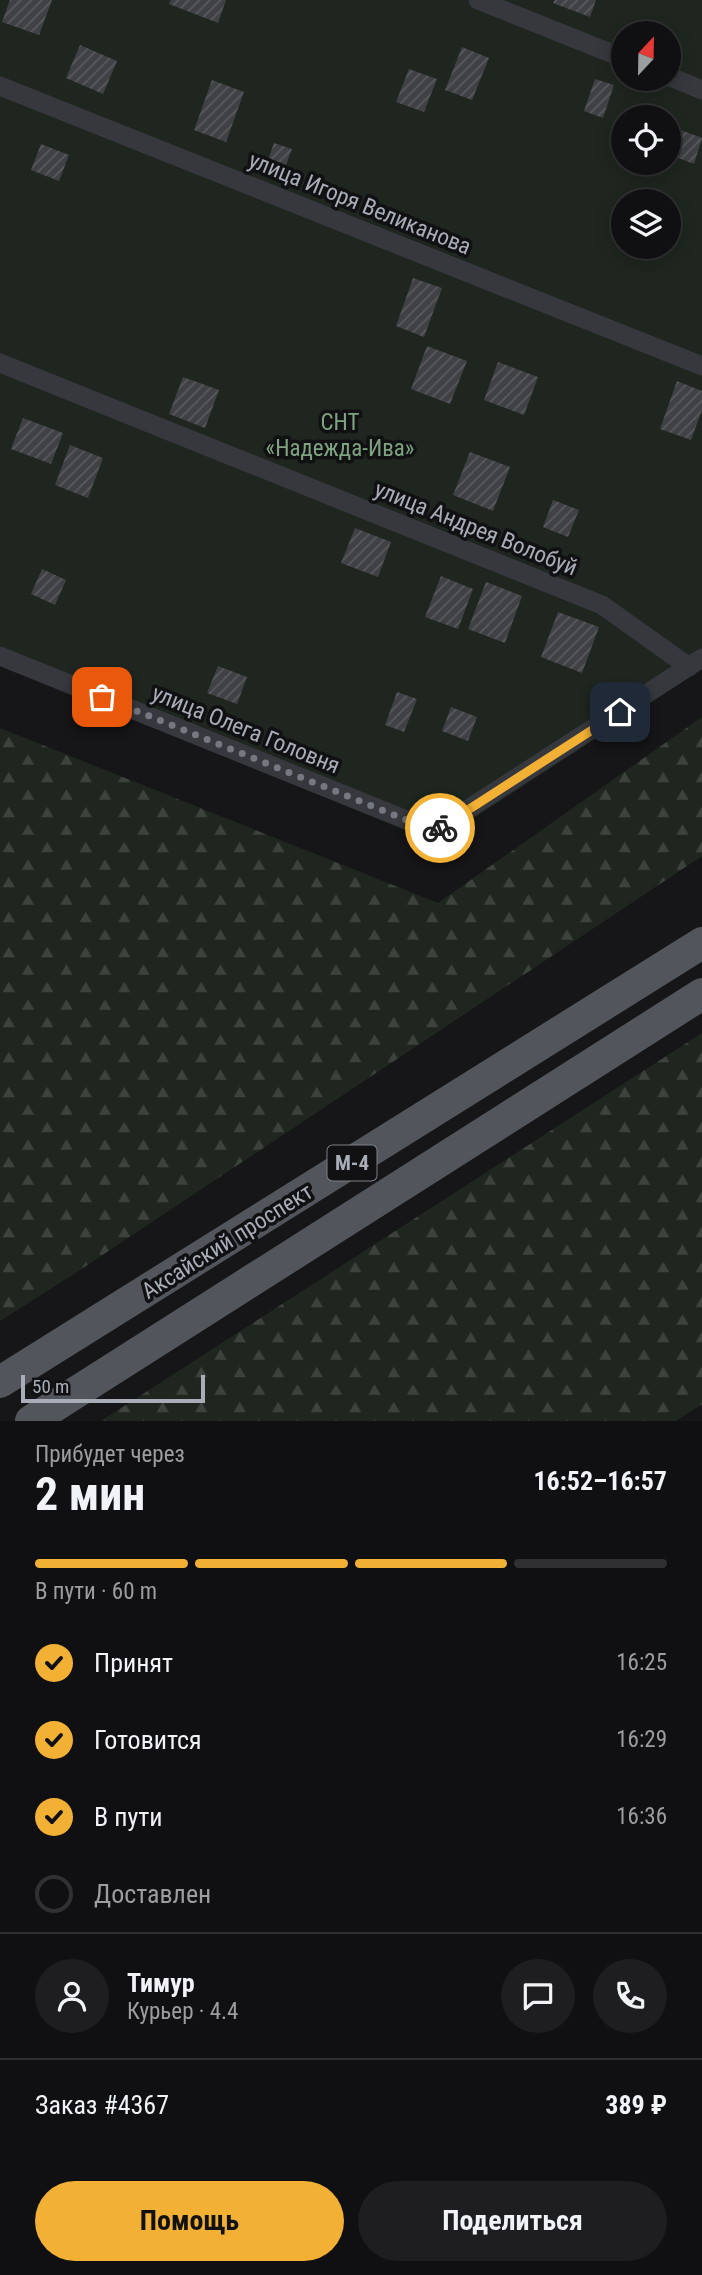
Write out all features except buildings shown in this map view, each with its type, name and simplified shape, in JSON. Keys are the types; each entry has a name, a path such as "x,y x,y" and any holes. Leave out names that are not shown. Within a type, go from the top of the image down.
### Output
{"main road":[{"name":"Аксайский проспект","path":"0,1382 702,943"},
{"name":"Аксайский проспект","path":"31,1421 702,994"}],"street":[{"path":"478,0 611,53"},
{"path":"681,81 702,90"},
{"name":"улица Игоря Великанова","path":"0,86 702,366"},
{"name":"улица Андрея Волобуй","path":"0,363 601,605 696,663"},
{"name":"улица Олега Головня","path":"0,656 434,831 696,663"}],"green space":[{"name":"СНТ «Надежда-Ива»","path":"0,0 702,0 702,669 436,843 0,664"},
{"path":"702,717 702,856 0,1321 0,728 438,903"},
{"path":"702,1033 702,1404 676,1421 101,1421"}],"way so far":[{"path":"102,697 434,831 440,828"}],"route":[{"path":"440,828 620,712"}]}
